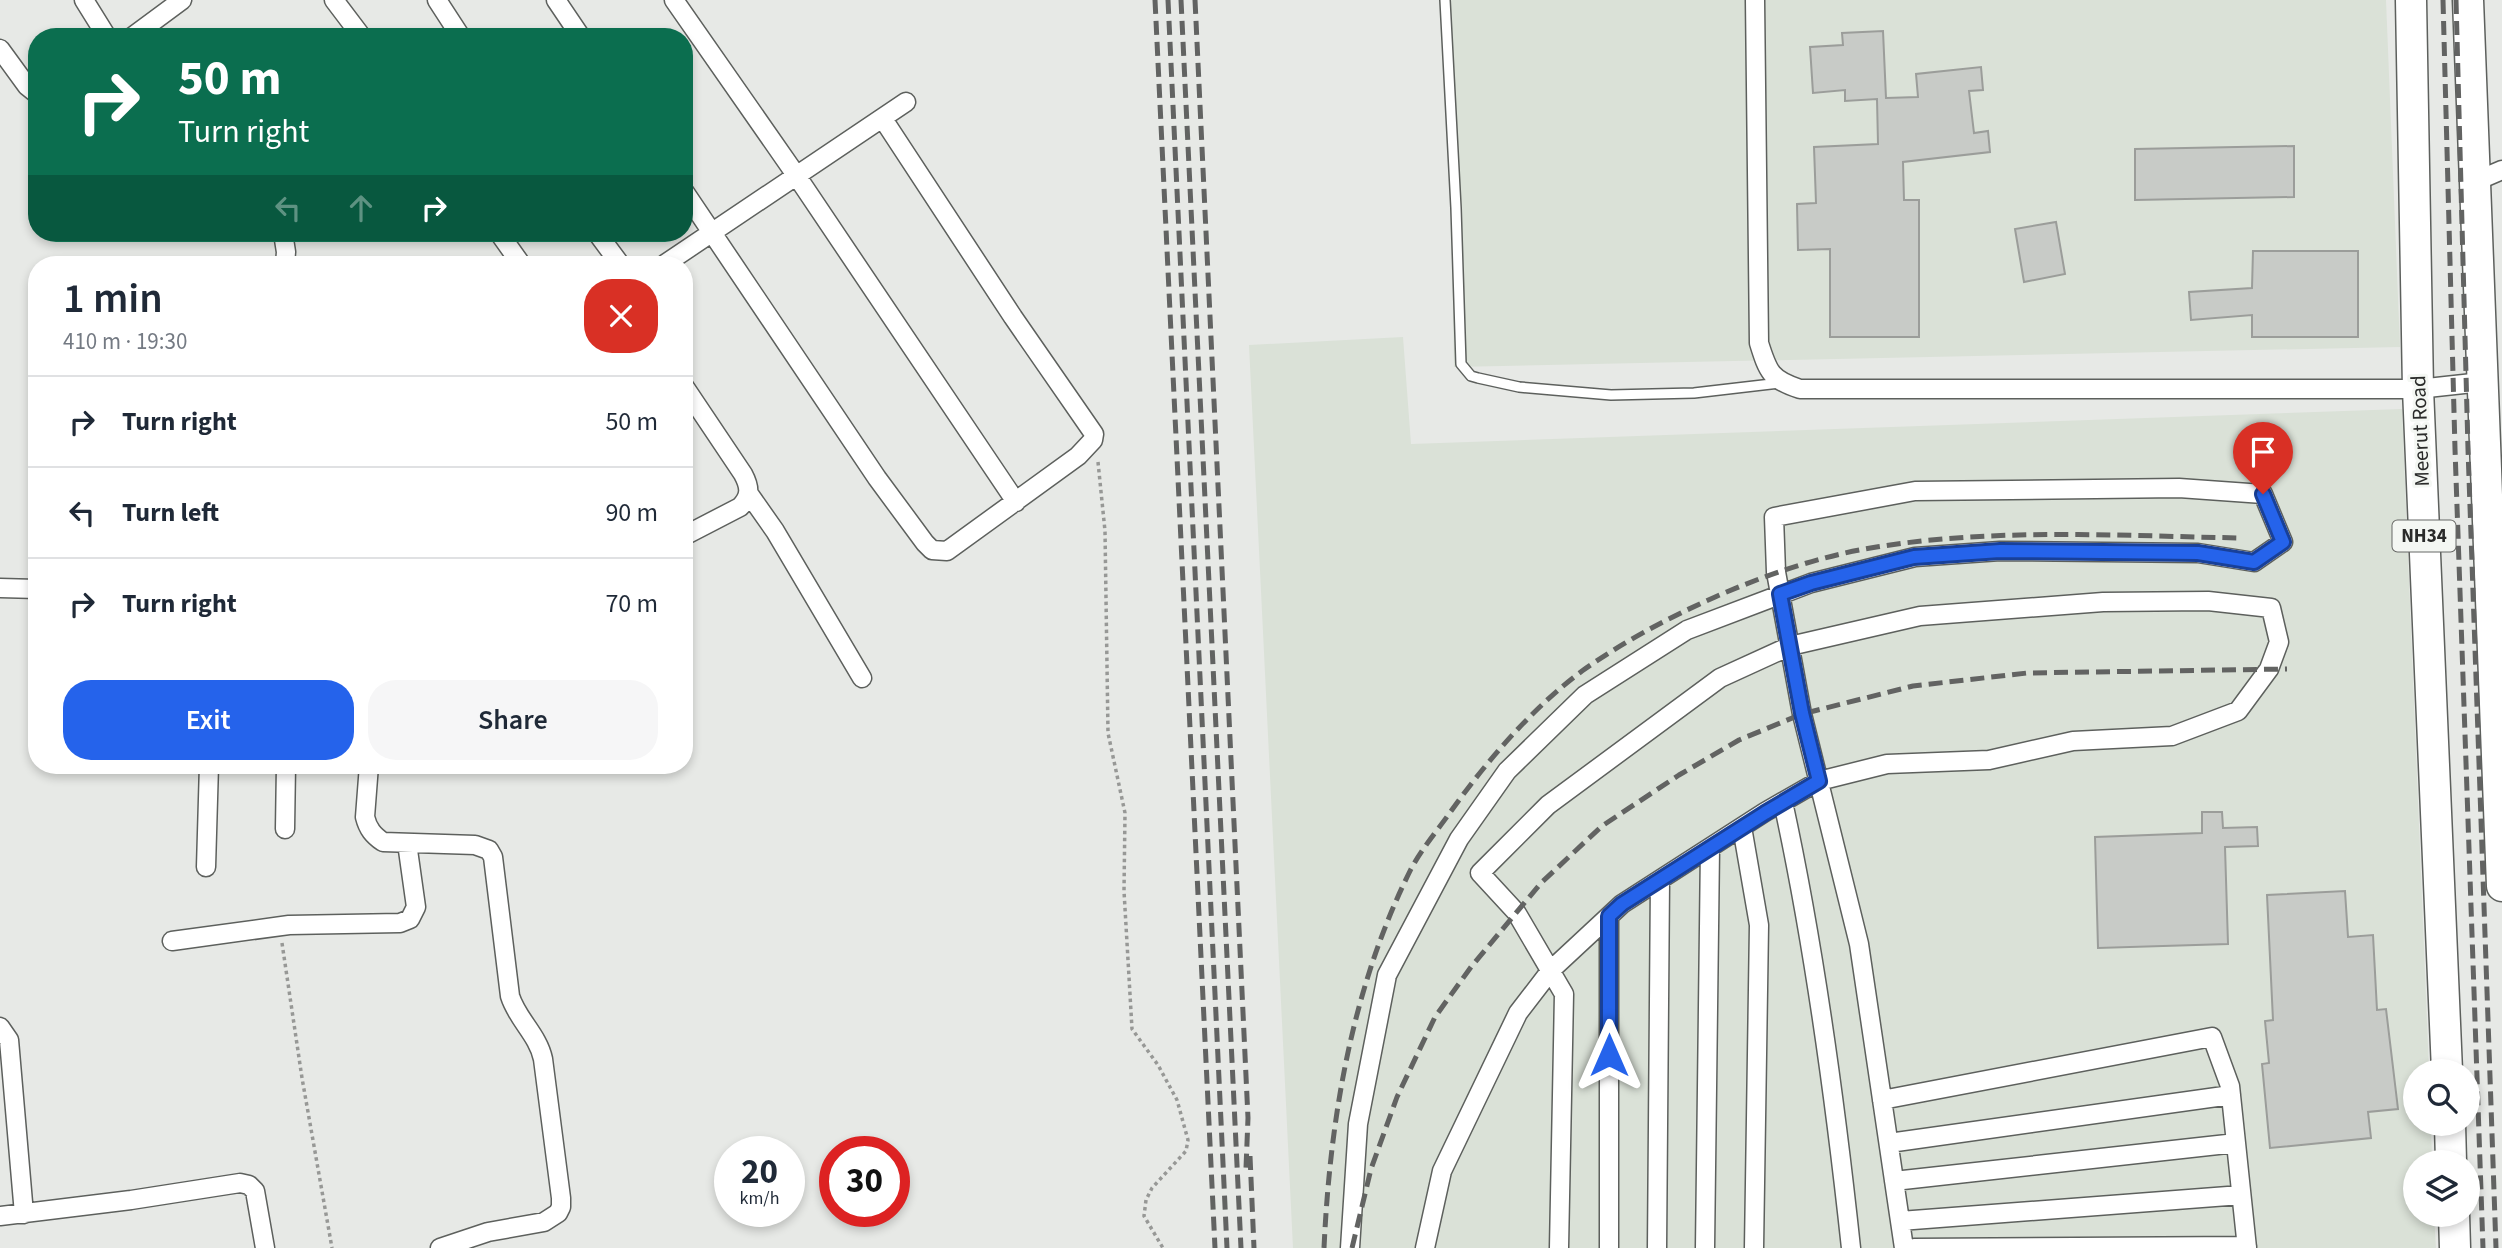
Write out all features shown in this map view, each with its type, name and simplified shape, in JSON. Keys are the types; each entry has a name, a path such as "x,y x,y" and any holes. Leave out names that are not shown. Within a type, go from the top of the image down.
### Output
{"highway":[{"name":"Meerut Road","path":"2411,0 2418,388 2446,1059"},
{"path":"2468,0 2500,764 2502,887"},
{"path":"2454,1227 2455,1248"}],"street":[{"path":"84,0 101,28"},
{"path":"144,28 182,0"},
{"path":"334,0 355,28"},
{"path":"437,0 455,28"},
{"path":"555,0 575,28"},
{"path":"674,0 796,175 1016,502"},
{"path":"1755,0 1759,343 1767,368 1780,383 1800,389 2418,388 2482,382"},
{"path":"0,49 28,87"},
{"path":"676,256 906,102"},
{"path":"693,204 877,478 932,550 947,551 956,547 1078,456 1091,443 1094,434 1013,317 883,119"},
{"path":"2474,182 2502,170"},
{"path":"693,399 749,485 746,502 740,508 693,532"},
{"path":"1350,1248 1358,1124 1387,975 1459,839 1507,771 1585,695 1688,630 1780,594 1811,583 1914,557 2000,551 2198,553 2254,562 2283,542 2263,494 2179,488 1915,491 1774,517 1776,572 1780,594 1790,646 1802,713 1859,944 1904,1248"},
{"path":"749,494 775,531 862,678"},
{"path":"0,588 28,589"},
{"path":"1425,1248 1442,1171 1518,1013 1551,970 1622,904 1819,781 1887,764 1989,760 2073,741 2172,736 2238,711 2269,669 2279,642 2271,608 2195,601 2103,602 1920,616 1790,646 1720,678 1548,805 1480,873 1517,912 1551,970 1563,995 1559,1248"},
{"path":"206,867 209,774"},
{"path":"285,829 286,774"},
{"path":"368,774 365,817 374,836 383,842 475,845 489,850 493,857 510,996 516,1012 542,1051 561,1198 558,1213 544,1222 488,1232 440,1248"},
{"path":"1783,802 1800,882 1838,1129 1851,1248"},
{"path":"1742,827 1759,925 1754,1248"},
{"path":"172,941 279,926 400,923 410,919 416,907 407,843"},
{"path":"1704,1248 1710,848"},
{"path":"1657,1248 1660,880"},
{"path":"1609,916 1609,1248"},
{"path":"0,1027 9,1040 23,1214"},
{"path":"1882,1100 2213,1037 2230,1086 2247,1247 1914,1248"},
{"path":"1889,1143 2231,1095"},
{"path":"1894,1181 2236,1143"},
{"path":"0,1216 240,1183 249,1185 255,1191 265,1248"},
{"path":"1900,1221 2241,1195"}],"lane":[{"path":"1445,0 1461,364 1465,371 1478,379 1519,387 1611,395 1672,395 1780,383"}],"path":[{"path":"1091,443 1100,466 1105,531 1108,733 1125,813 1124,891 1132,1029 1158,1065 1177,1100 1188,1140 1186,1152 1152,1188 1146,1200 1144,1216 1163,1248"},
{"path":"279,926 332,1248"}],"shaded area":[{"path":"1448,0 2386,0 2400,347 1454,367"},
{"path":"1403,337 1411,444 2402,409 2429,1059 2403,1059 2403,1136 2431,1136 2432,1150 2403,1150 2403,1227 2435,1227 2436,1248 1293,1248 1249,345"}],"building":[{"path":"1883,31 1886,98 1918,97 1916,74 1981,67 1983,90 1969,91 1974,133 1988,131 1990,152 1903,162 1904,200 1919,200 1919,337 1830,337 1830,249 1798,250 1797,204 1816,203 1814,147 1878,144 1877,99 1845,101 1845,90 1813,93 1810,47 1843,45 1842,33"},
{"path":"2294,146 2294,197 2135,200 2135,149"},
{"path":"2056,222 2065,274 2024,282 2015,229"},
{"path":"2253,251 2358,251 2358,337 2252,337 2252,315 2191,320 2189,292 2252,288"},
{"path":"2202,812 2222,812 2223,828 2257,827 2258,846 2225,847 2228,944 2098,948 2095,837 2202,833"},
{"path":"2345,891 2348,937 2373,935 2377,1010 2386,1009 2398,1109 2368,1112 2371,1138 2270,1148 2262,1064 2269,1063 2265,1021 2273,1020 2267,895"}],"railway":[{"path":"1155,0 1215,1248"},
{"path":"1168,0 1227,1248"},
{"path":"1181,0 1241,1248"},
{"path":"1195,0 1248,1118 1246,1168"},
{"path":"2443,0 2455,449 2483,1248"},
{"path":"2456,0 2468,449 2496,1248"},
{"path":"1324,1248 1339,1102 1359,1006 1373,960 1411,869 1463,795 1510,737 1545,702 1582,671 1645,631 1718,596 1793,567 1865,549 1912,542 2006,535 2243,538"},
{"path":"1352,1248 1371,1169 1397,1097 1435,1017 1471,967 1541,883 1602,826 1679,775 1739,740 1802,714 1913,686 2027,673 2287,669"},
{"path":"1250,1156 1254,1248"}],"route":[{"path":"1609,1055 1609,916 1622,904 1819,781 1802,713 1780,594 1811,583 1914,557 2000,551 2198,553 2254,562 2283,542 2263,494"}]}
